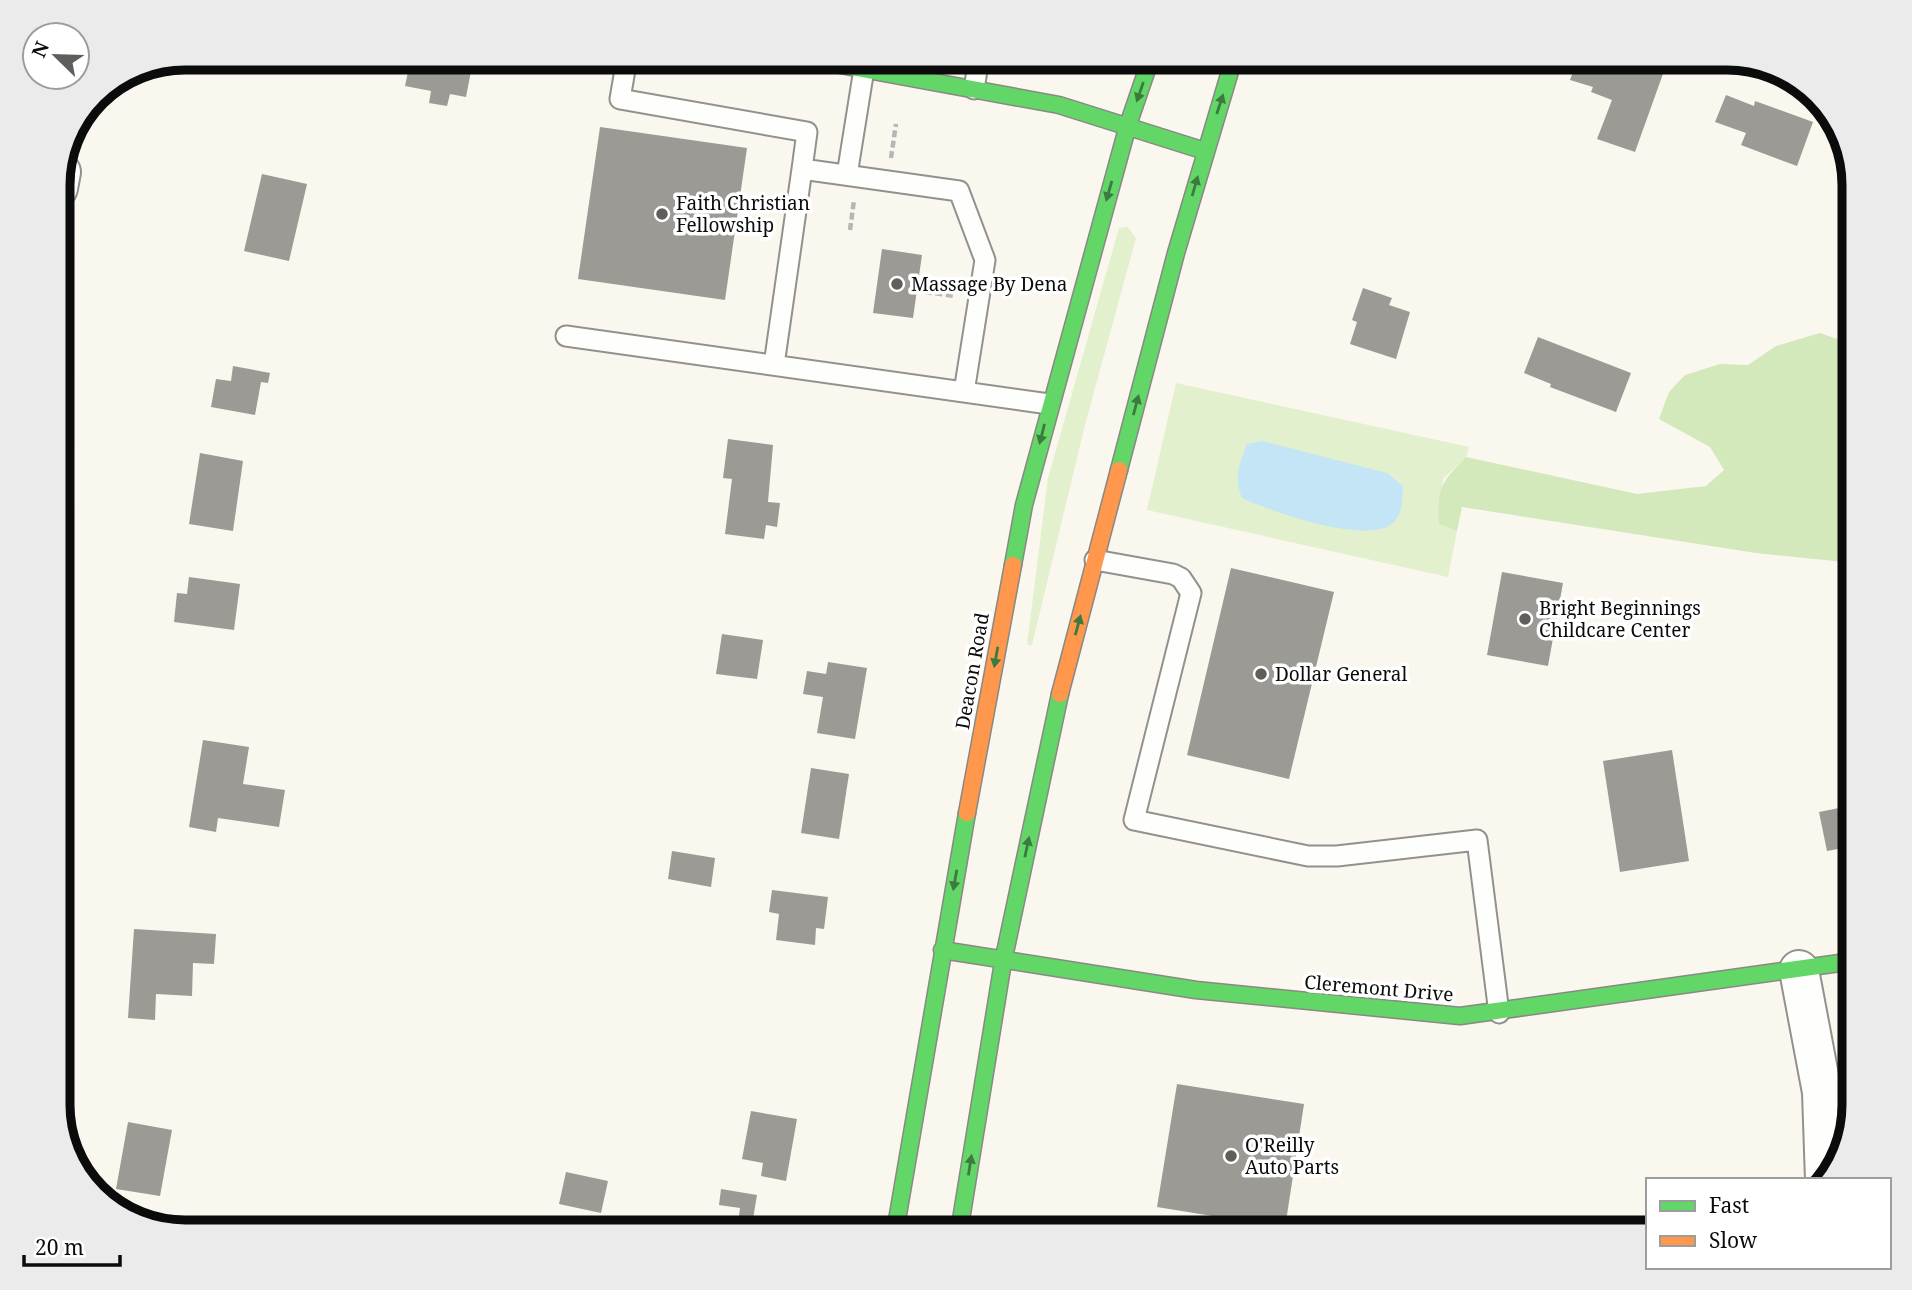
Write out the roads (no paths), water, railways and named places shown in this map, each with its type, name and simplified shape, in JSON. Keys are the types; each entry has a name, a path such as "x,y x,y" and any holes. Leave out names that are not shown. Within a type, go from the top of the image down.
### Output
{"main road":[{"path":"870,70 1059,105 1205,150"},
{"name":"Deacon Road","path":"897,1220 942,950 1024,505 1049,404 1128,125 1147,70"},
{"path":"960,1220 1003,962 1052,724 1205,150 1230,70"},
{"name":"Cleremont Drive","path":"942,950 1003,962 1196,990 1426,1015 1499,1013 1842,963"}],"street":[{"path":"1798,970 1822,1091 1826,1163"}],"lane":[{"path":"625,70 620,99 807,132 774,365"},
{"path":"847,175 864,70"},
{"path":"974,89 977,70"},
{"path":"802,169 959,191 985,260 964,391"},
{"path":"566,336 1049,404"},
{"path":"1095,560 1174,574 1181,578 1191,593 1134,820 1308,856 1337,856 1476,840 1499,1013"}],"water":[{"path":"1262,441 1387,473 1403,486 1397,518 1382,529 1343,529 1296,518 1242,498 1238,471 1242,458 1247,444"}],"place":[{"name":"Faith Christian Fellowship","path":"662,214"},
{"name":"Massage By Dena","path":"897,284"},
{"name":"Bright Beginnings Childcare Center","path":"1525,619"},
{"name":"Dollar General","path":"1261,674"},
{"name":"O'Reilly Auto Parts","path":"1231,1156"}]}
